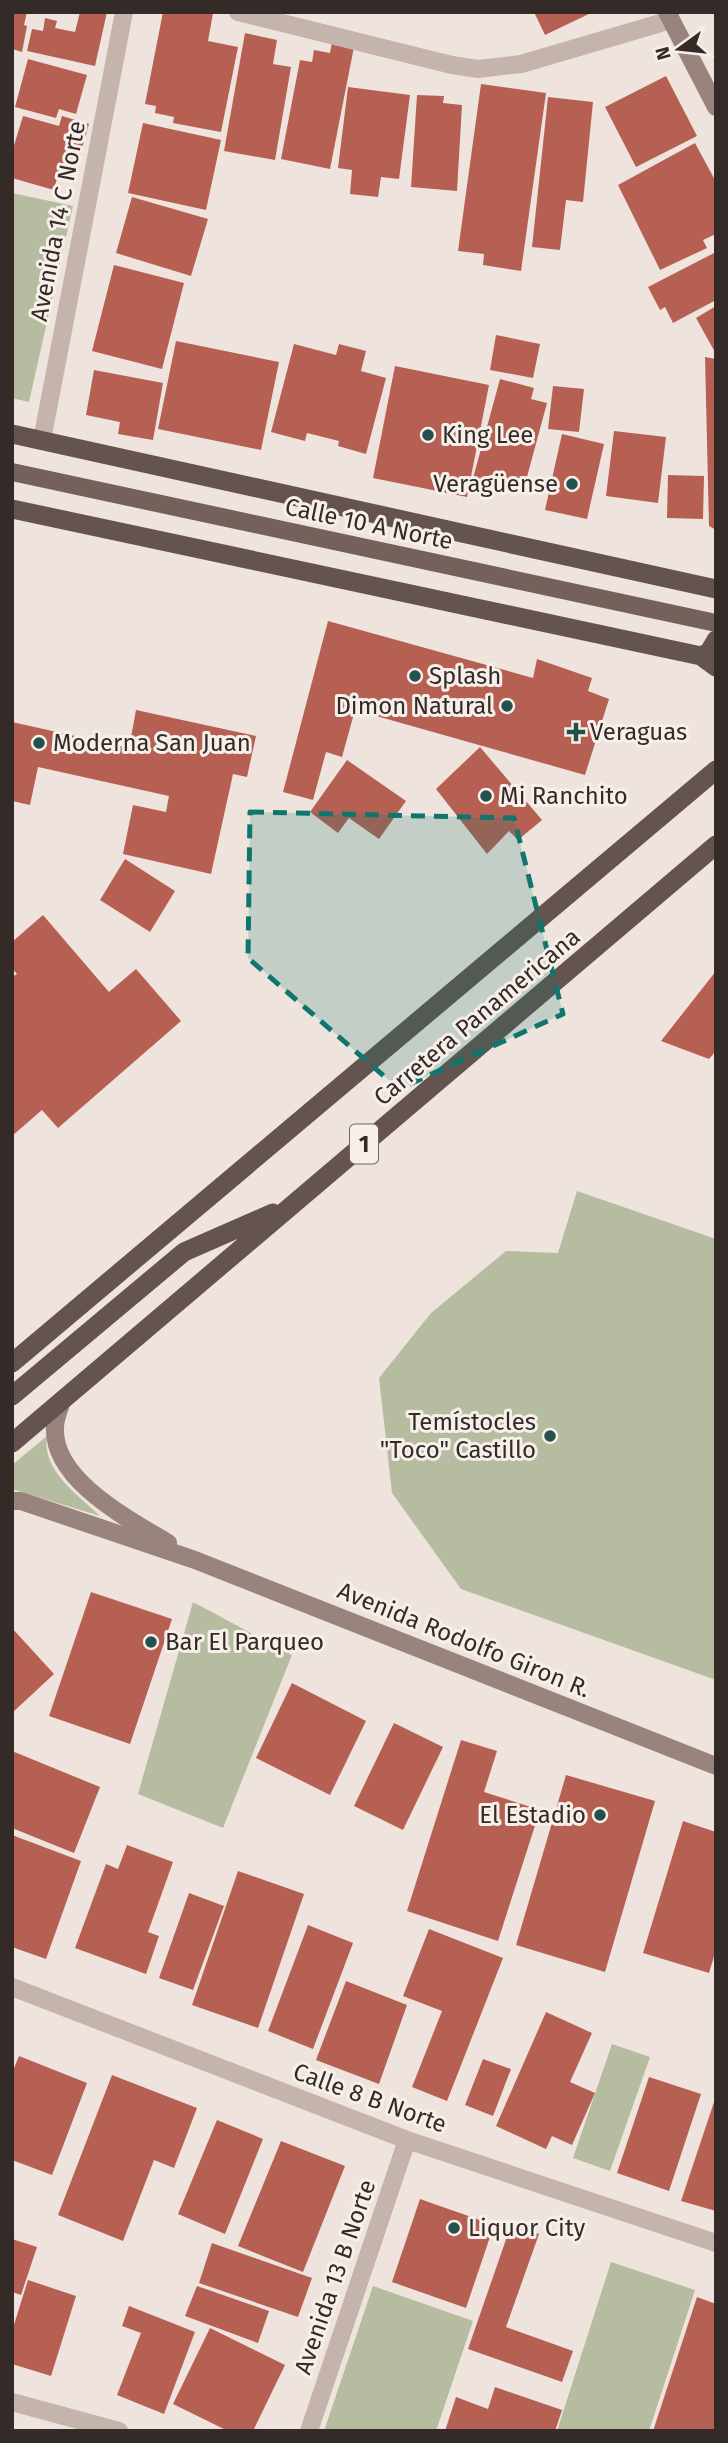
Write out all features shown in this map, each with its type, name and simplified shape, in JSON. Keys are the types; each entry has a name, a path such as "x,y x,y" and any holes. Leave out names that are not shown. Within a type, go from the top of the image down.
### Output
{"highway":[{"path":"12,434 716,589"},
{"path":"12,509 708,662 709,652 716,640"},
{"name":"Carretera Panamericana","path":"12,1363 716,770"},
{"path":"601,944 716,830"},
{"name":"Carretera Panamericana","path":"12,1443 716,845"},
{"path":"688,867 716,854"},
{"path":"12,1396 184,1252 291,1205"}],"main road":[{"path":"669,16 716,107"},
{"name":"Calle 10 A Norte","path":"12,472 716,623"},
{"name":"Avenida Rodolfo Giron R.","path":"62,1400 55,1426 62,1459 73,1475 131,1521 195,1560"},
{"name":"Avenida Rodolfo Giron R.","path":"12,1501 21,1501 195,1560 716,1766"}],"street":[{"name":"Avenida 14 C Norte","path":"42,440 124,12"},
{"path":"238,12 452,65 478,69 521,64 669,16"},
{"name":"Calle 8 B Norte","path":"12,1987 408,2140 716,2244"},
{"name":"Avenida 13 B Norte","path":"309,2431 408,2140"},
{"path":"12,2402 119,2431"}],"highlighted area":[{"path":"250,812 514,818 563,1014 399,1089 248,958"}],"green space":[{"path":"12,193 73,206 29,402 12,398"},
{"name":"Temístocles \"Toco\" Castillo","path":"577,1191 716,1239 716,1680 461,1589 392,1493 379,1378 431,1313 506,1251 558,1253"},
{"path":"47,1436 47,1448 55,1471 100,1516 12,1489 12,1465"},
{"path":"193,1602 292,1655 223,1828 138,1794"},
{"path":"612,2044 650,2057 610,2171 573,2158"},
{"path":"611,2262 695,2290 649,2431 557,2431"},
{"path":"373,2286 473,2321 436,2431 324,2431"}],"building":[{"path":"12,12 27,12 22,52 12,49"},
{"path":"80,12 107,12 95,66 27,51 32,29 43,31 45,18 57,21 55,28 75,32"},
{"path":"163,12 213,13 208,41 238,47 221,132 173,123 174,117 155,113 156,106 145,104"},
{"path":"534,12 593,12 545,35"},
{"path":"245,33 277,40 273,64 291,67 275,160 224,151"},
{"path":"332,42 354,47 330,169 281,159 300,60 312,62 314,50 330,53"},
{"path":"28,59 87,75 76,114 59,109 56,118 15,107"},
{"path":"666,76 697,136 636,167 605,107"},
{"path":"481,84 546,93 521,271 483,265 484,254 458,251"},
{"path":"348,87 410,95 399,179 381,177 378,197 350,194 352,170 338,168"},
{"path":"417,95 444,96 443,103 462,105 457,191 411,187"},
{"path":"548,97 593,102 583,202 566,200 560,250 532,247"},
{"path":"23,116 59,126 62,116 89,124 75,172 60,167 54,190 12,178 12,152"},
{"path":"143,123 221,140 206,210 128,193"},
{"path":"695,143 716,182 716,234 703,240 707,248 660,270 618,185"},
{"path":"132,197 208,219 191,276 116,253"},
{"path":"716,252 716,300 673,323 665,307 660,310 648,287"},
{"path":"114,265 184,283 162,369 92,351"},
{"path":"716,306 716,354 696,318"},
{"path":"496,335 540,344 533,378 490,370"},
{"path":"176,341 279,362 261,450 158,429"},
{"path":"294,344 336,355 339,344 366,351 361,371 386,378 366,454 338,446 339,441 307,433 305,441 271,432"},
{"path":"705,357 716,359 716,530 709,526"},
{"path":"395,366 489,385 467,497 373,478"},
{"path":"94,370 163,383 153,440 118,434 120,422 86,415"},
{"path":"500,379 534,388 531,399 547,403 524,488 503,482 501,491 472,482"},
{"path":"553,386 584,389 579,432 548,429"},
{"path":"614,431 666,437 658,503 606,496"},
{"path":"562,434 604,444 587,519 545,510"},
{"path":"668,475 704,476 703,519 667,518"},
{"path":"328,621 533,678 537,659 592,678 588,691 609,699 585,775 355,710 342,757 326,752 313,800 283,792"},
{"path":"136,710 256,736 247,777 233,774 211,874 123,854 133,805 166,812 169,796 38,767 30,805 12,801 12,722 129,748"},
{"path":"480,747 542,820 518,840 509,831 487,854 436,789"},
{"path":"347,760 406,801 379,839 349,818 338,833 310,812"},
{"path":"125,859 175,891 150,932 100,900"},
{"path":"43,915 109,992 136,969 181,1021 58,1128 42,1110 12,1136 12,977 17,974 12,968 12,942"},
{"path":"716,971 716,1051 709,1059 661,1041"},
{"path":"91,1592 172,1619 130,1744 49,1716"},
{"path":"12,1628 54,1674 12,1713"},
{"path":"292,1683 366,1721 330,1795 256,1758"},
{"path":"394,1723 443,1747 403,1830 354,1806"},
{"path":"461,1740 497,1751 484,1792 540,1810 498,1941 407,1911"},
{"path":"12,1751 100,1787 74,1853 12,1828"},
{"path":"566,1775 655,1801 605,1972 516,1945"},
{"path":"683,1821 716,1832 716,1950 709,1973 643,1953"},
{"path":"12,1835 81,1861 46,1959 12,1947"},
{"path":"127,1845 173,1862 148,1932 159,1936 146,1974 75,1948 106,1864 118,1869"},
{"path":"238,1871 304,1894 258,2028 192,2005"},
{"path":"189,1893 224,1906 193,1990 159,1978"},
{"path":"308,1925 353,1943 313,2049 268,2031"},
{"path":"429,1929 503,1958 447,2101 412,2087 442,2011 403,1996"},
{"path":"346,1981 407,2005 379,2084 316,2060"},
{"path":"546,2012 592,2033 570,2082 595,2093 572,2145 552,2136 546,2149 496,2126"},
{"path":"19,2056 87,2083 52,2175 12,2160 12,2073"},
{"path":"483,2059 511,2069 493,2116 465,2105"},
{"path":"112,2075 197,2108 174,2168 154,2160 123,2241 58,2215"},
{"path":"649,2077 701,2094 669,2191 617,2173"},
{"path":"716,2099 716,2211 681,2201"},
{"path":"217,2120 263,2139 225,2234 178,2214"},
{"path":"281,2141 345,2166 303,2272 238,2246"},
{"path":"420,2199 494,2225 466,2308 392,2282"},
{"path":"511,2225 539,2234 506,2327 573,2351 562,2382 468,2349"},
{"path":"12,2239 37,2247 21,2295 12,2292"},
{"path":"212,2243 312,2278 298,2317 199,2283"},
{"path":"28,2280 76,2296 51,2376 12,2364 12,2331"},
{"path":"197,2286 269,2311 258,2343 185,2316"},
{"path":"697,2297 716,2304 716,2431 653,2431"},
{"path":"129,2306 195,2332 164,2414 117,2395 141,2333 122,2326"},
{"path":"210,2328 285,2365 253,2431 228,2431 173,2404"},
{"path":"495,2387 562,2410 555,2431 445,2431 456,2397 488,2409"}],"place":[{"name":"King Lee","path":"428,435"},
{"name":"Veragüense","path":"572,484"},
{"name":"Splash","path":"415,676"},
{"name":"Dimon Natural","path":"507,706"},
{"name":"Veraguas","path":"576,732"},
{"name":"Moderna San Juan","path":"39,743"},
{"name":"Mi Ranchito","path":"486,796"},
{"name":"Temístocles \"Toco\" Castillo","path":"550,1436"},
{"name":"Bar El Parqueo","path":"151,1642"},
{"name":"El Estadio","path":"600,1815"},
{"name":"Liquor City","path":"454,2228"}]}
